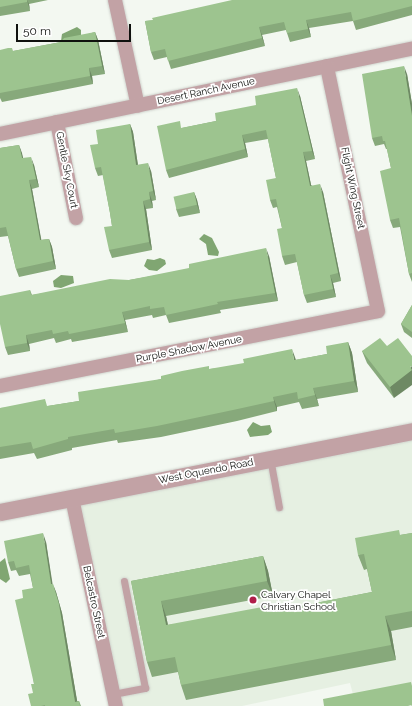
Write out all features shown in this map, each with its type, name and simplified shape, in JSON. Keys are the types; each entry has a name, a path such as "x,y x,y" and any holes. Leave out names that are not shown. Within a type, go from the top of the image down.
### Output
{"street":[{"path":"115,0 138,106"},
{"name":"Desert Ranch Avenue","path":"0,134 412,49"},
{"name":"Flight Wing Street","path":"327,66 378,311"},
{"name":"Gentle Sky Court","path":"57,122 76,218"},
{"name":"Purple Shadow Avenue","path":"0,386 378,311"},
{"name":"West Oquendo Road","path":"0,512 412,431"},
{"name":"Belcastro Street","path":"72,498 115,700"}],"lane":[{"path":"270,458 279,507"},
{"path":"115,700 145,688 124,581"}],"shaded area":[{"path":"77,27 81,30 81,36 61,41 62,34"},
{"path":"204,234 212,238 219,252 218,256 208,255 206,244 199,239"},
{"path":"160,258 165,260 166,264 157,271 149,270 144,266 147,259 154,260"},
{"path":"61,275 73,276 74,283 61,288 54,287 53,281"},
{"path":"253,422 261,426 270,425 272,432 268,435 250,437 247,430"},
{"name":"Calvary Chapel Christian School","path":"412,431 412,706 356,706 350,683 242,706 116,706 72,498"},
{"path":"5,558 10,579 6,583 0,579 0,562"}],"building":[{"path":"0,0 27,0 27,2 0,7"},
{"path":"232,0 412,0 412,6 353,21 351,12 306,20 308,29 287,33 284,22 259,27 262,38 168,61 165,49 151,52 145,21 153,20 152,18"},
{"path":"95,32 102,66 89,68 90,76 0,93 0,50 12,48 13,51 61,42 64,38"},
{"path":"404,66 412,116 412,273 409,274 399,218 390,220 380,171 391,168 385,141 383,141 382,136 372,138 362,74"},
{"path":"297,88 312,151 303,152 310,186 320,184 338,273 330,275 333,289 304,295 295,254 282,256 277,229 282,228 276,199 270,200 266,180 276,178 266,130 242,135 245,149 166,170 157,126 180,121 181,128 216,121 215,113 256,105 255,96"},
{"path":"130,124 136,165 148,163 153,191 149,192 150,199 143,201 149,242 109,250 104,227 112,226 110,213 101,167 95,168 90,145 98,144 96,130"},
{"path":"19,145 22,158 31,157 36,179 29,180 40,240 49,239 53,261 16,269 6,227 0,228 0,148"},
{"path":"194,192 197,205 176,209 174,197"},
{"path":"266,248 275,293 217,302 218,304 166,315 164,307 150,309 150,306 122,312 125,323 69,334 68,331 53,334 52,330 26,335 27,343 5,347 0,324 0,296 30,290 31,295 110,279 129,280 189,268 189,264"},
{"path":"412,305 412,332 401,324"},
{"path":"380,338 387,346 398,338 412,356 412,366 410,367 412,370 390,387 362,351"},
{"path":"348,342 354,381 313,388 315,395 298,399 297,392 273,397 274,401 157,426 115,433 114,429 68,437 68,439 33,449 31,442 0,447 0,408 45,399 47,406 79,401 78,392 161,379 161,376 209,366 209,369 244,363 243,359 292,349 294,360 327,354 326,346"},
{"path":"399,530 400,535 412,533 412,611 385,616 391,645 181,685 175,657 147,662 131,581 263,556 267,581 161,601 166,625 273,605 274,611 372,592 364,554 358,555 355,538"},
{"path":"43,533 51,584 53,584 59,604 75,702 79,701 80,706 31,706 28,694 33,693 31,684 34,684 15,600 23,598 22,590 33,588 29,565 16,568 14,561 8,562 4,541"},
{"path":"411,682 412,706 324,706 323,699"}],"place":[{"name":"Calvary Chapel Christian School","path":"253,600"}]}
